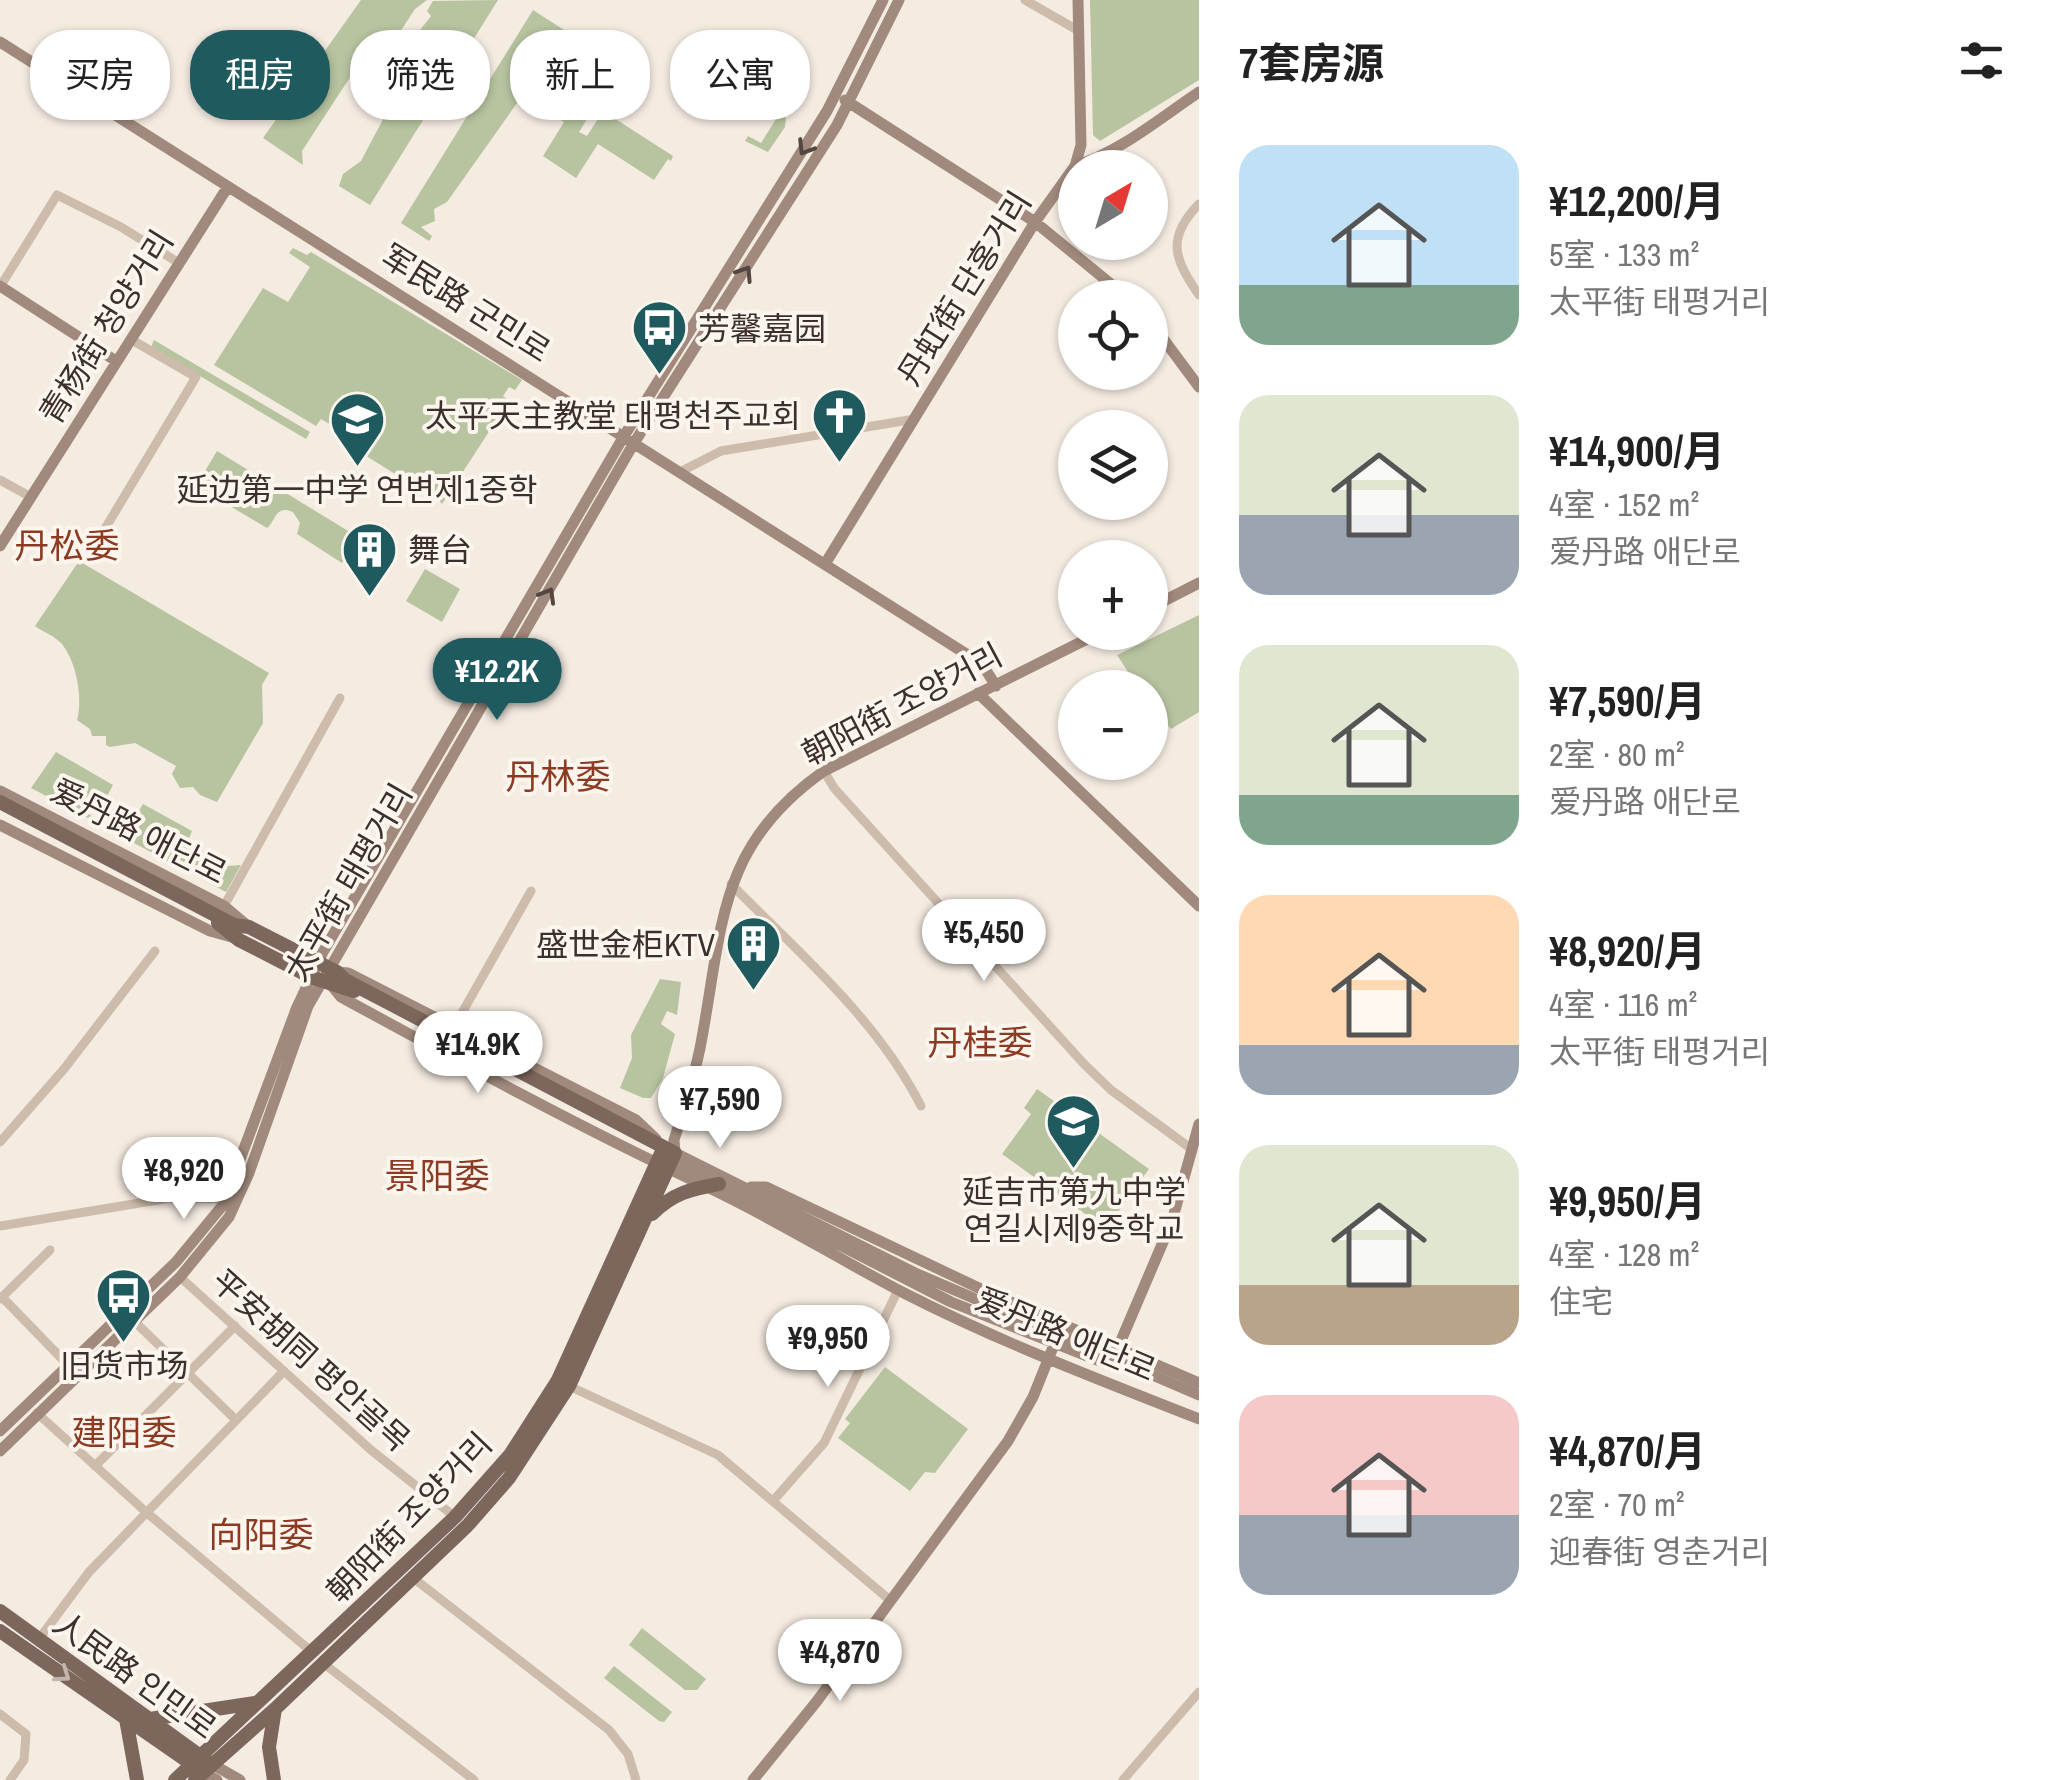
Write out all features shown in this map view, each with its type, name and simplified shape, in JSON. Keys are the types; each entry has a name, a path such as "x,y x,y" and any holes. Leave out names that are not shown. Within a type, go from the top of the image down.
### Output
{"main road":[{"name":"爱丹路 애단로","path":"0,802 234,924 244,933"},
{"name":"爱丹路 애단로","path":"0,811 286,956 345,980 667,1156"},
{"name":"朝阳街 조양거리","path":"203,1769 256,1703 318,1657 412,1577 467,1526 509,1478 569,1386 644,1222 667,1156"},
{"name":"朝阳街 조양거리","path":"175,1780 203,1769 274,1709 318,1657 455,1518 510,1456 558,1380 667,1156"},
{"path":"644,1222 673,1196 713,1185"},
{"name":"人民路 인민로","path":"0,1611 150,1719 203,1769"},
{"name":"人民路 인민로","path":"0,1630 203,1769"},
{"path":"150,1719 256,1703"},
{"path":"274,1709 269,1747 274,1780"},
{"path":"126,1718 137,1780"}],"street":[{"name":"太平街 태평거리","path":"0,1451 180,1277 236,1205 308,1006 629,440 837,95 883,0"},
{"name":"太平街 태평거리","path":"629,440 779,221 850,103 899,0"},
{"path":"1024,0 1079,31"},
{"path":"1078,0 1080,150"},
{"name":"军民路 군민로","path":"0,42 982,664 996,686"},
{"name":"丹虹街 단홍거리","path":"1110,150 1199,92"},
{"path":"837,95 1035,222 1106,280"},
{"name":"青杨街 청양거리","path":"0,546 227,188"},
{"name":"丹虹街 단홍거리","path":"824,564 1058,190"},
{"path":"116,361 0,287 57,196 110,221 179,264"},
{"path":"1199,204 1185,222 1176,249 1182,270 1199,295"},
{"path":"98,542 196,377 132,340"},
{"path":"1168,345 1199,387"},
{"path":"680,472 720,451 915,419"},
{"path":"0,480 32,497"},
{"path":"1168,599 1199,584"},
{"name":"朝阳街 조양거리","path":"667,1156 696,1067 716,940 732,884 748,850 770,818 824,772 1067,650"},
{"path":"978,693 1199,906"},
{"path":"224,906 340,698"},
{"path":"824,772 834,788 1084,1064 1111,1090 1193,1150"},
{"name":"爱丹路 애단로","path":"0,791 224,906 244,933"},
{"name":"爱丹路 애단로","path":"0,825 210,930 244,933"},
{"path":"732,884 870,1026 909,1081 921,1106"},
{"path":"454,1027 531,891"},
{"path":"0,1142 64,1069 155,951"},
{"name":"爱丹路 애단로","path":"325,975 348,973 636,1120 667,1156 898,1290 1048,1359 1199,1419"},
{"name":"太平街 태평거리","path":"0,1430 188,1248 226,1199 325,975"},
{"path":"1117,1350 1172,1221 1199,1124"},
{"name":"爱丹路 애단로","path":"667,1156 747,1186 915,1273 1199,1394"},
{"name":"爱丹路 애단로","path":"713,1185 951,1302 1117,1350 1199,1384"},
{"path":"0,1226 170,1198 226,1199"},
{"path":"50,1250 1,1298 68,1365"},
{"name":"平安胡同 평안골목","path":"180,1277 371,1450 455,1518"},
{"path":"773,1501 824,1443 898,1290"},
{"path":"134,1321 236,1420"},
{"path":"95,1466 235,1326"},
{"path":"752,1780 817,1701 1008,1440 1033,1396 1058,1335"},
{"name":"爱丹路 애단로","path":"1058,1335 1199,1403"},
{"path":"39,1639 89,1572 284,1370"},
{"path":"569,1386 706,1447 892,1601"},
{"path":"28,1404 146,1512 318,1657 474,1780"},
{"path":"412,1577 610,1730 628,1754 636,1780"},
{"path":"1123,1780 1199,1692"},
{"path":"0,1714 26,1734 24,1760 10,1780"},
{"name":"人民路 인민로","path":"203,1769 240,1780"}],"green space":[{"path":"361,0 427,0 415,9 401,30 350,30 350,77 330,108 330,44"},
{"path":"498,0 479,30 420,30 431,16 427,11 433,1"},
{"path":"1090,0 1199,0 1199,80 1100,141 1093,135"},
{"path":"533,10 564,30 521,30"},
{"path":"510,47 510,113 447,202 434,209 435,221 421,227 432,236 429,241 401,223 465,120 490,120 490,79"},
{"path":"276,120 322,120 302,151 303,165 263,138"},
{"path":"383,120 423,120 370,205 339,186 343,174 361,161"},
{"path":"561,120 587,120 579,132 587,136 597,120 617,120 673,156 654,180 598,144 576,178 543,156 564,122"},
{"path":"775,120 786,120 768,152 745,141 748,136 761,143"},
{"path":"293,248 307,255 311,252 522,380 515,390 509,387 503,396 507,399 505,407 442,504 433,492 421,488 420,479 416,487 355,449 358,441 321,419 316,426 214,365 263,288 288,302 310,267 289,253"},
{"path":"154,340 310,432 306,439 151,347"},
{"path":"217,451 358,537 342,563 297,534 300,523 293,512 279,512 267,528 196,486"},
{"path":"79,561 269,673 262,685 263,723 217,802 200,795 193,787 180,788 172,774 176,766 135,743 110,747 106,745 106,736 92,736 90,729 77,720 79,692 72,661 59,641 35,626"},
{"path":"425,569 460,589 442,622 406,601"},
{"path":"1199,615 1199,712 1171,729 1168,670 1127,670 1117,655 1127,650 1168,650 1168,630"},
{"path":"56,752 113,785 103,804 96,800 89,814 93,817 88,818 31,788"},
{"path":"143,804 192,831 187,843 229,866 241,865 226,892 132,842 133,831 129,828"},
{"path":"660,979 681,982 677,1015 667,1011 661,1024 675,1034 663,1078 651,1098 643,1098 620,1088 632,1058 631,1035"},
{"path":"1037,1089 1149,1169 1106,1229 1002,1154 1031,1114 1024,1108"},
{"path":"885,1367 968,1429 935,1473 925,1472 910,1491 838,1438 850,1423 845,1419"},
{"path":"642,1628 706,1679 697,1690 685,1690 629,1645"},
{"path":"614,1666 672,1712 664,1722 604,1678"}],"place":[{"name":"芳馨嘉园","path":"659,377"},
{"name":"太平天主教堂 태평천주교회","path":"840,464"},
{"name":"延边第一中学 연변제1중학","path":"357,469"},
{"name":"舞台","path":"369,598"},
{"name":"盛世金柜KTV","path":"754,993"},
{"name":"延吉市第九中学 연길시제9중학교","path":"1074,1171"},
{"name":"旧货市场","path":"124,1345"}],"district":[{"name":"丹松委","path":"67,545"},
{"name":"丹林委","path":"558,776"},
{"name":"丹桂委","path":"980,1042"},
{"name":"景阳委","path":"437,1175"},
{"name":"建阳委","path":"124,1432"},
{"name":"向阳委","path":"261,1534"}]}
